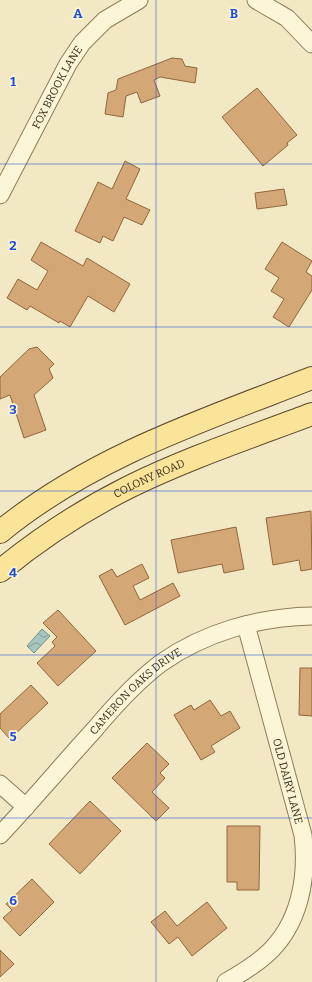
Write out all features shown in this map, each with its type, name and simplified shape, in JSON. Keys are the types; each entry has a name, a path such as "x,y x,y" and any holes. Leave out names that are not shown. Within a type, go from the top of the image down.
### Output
{"main road":[{"path":"0,532 45,499 82,476 121,455 186,427 312,378"},
{"name":"COLONY ROAD","path":"0,571 54,530 130,486 312,414"}],"street":[{"name":"FOX BROOK LANE","path":"0,195 68,64 82,43 105,20 139,0"},
{"path":"256,0 287,18 312,44"},
{"name":"CAMERON OAKS DRIVE","path":"1,831 26,807 125,694 149,672 190,645 221,632 246,625 290,617 312,616"},
{"name":"OLD DAIRY LANE","path":"226,982 250,968 274,947 286,929 296,908 304,874 305,853 303,835 246,625"},
{"path":"0,784 26,807"}],"water":[{"path":"42,629 50,636 34,653 27,646"}],"building":[{"path":"172,58 182,59 185,66 197,68 195,83 160,77 154,80 160,96 141,103 137,92 126,96 123,117 105,114 108,93 116,90 118,79"},
{"path":"257,88 297,135 287,143 288,145 263,166 222,117"},
{"path":"125,161 140,169 126,199 150,210 142,225 124,217 113,241 103,236 100,243 75,231 98,182 112,189"},
{"path":"284,189 287,205 257,209 255,193"},
{"path":"41,242 83,266 87,258 130,284 114,312 88,296 70,327 60,321 59,323 30,306 27,310 7,298 18,279 37,290 48,271 31,260"},
{"path":"282,242 312,261 306,272 312,276 312,290 289,327 273,317 284,299 271,291 279,278 265,269"},
{"path":"37,347 54,364 49,369 53,378 34,395 46,430 24,438 10,395 0,399 0,377 29,349"},
{"path":"311,511 312,569 301,571 299,560 273,565 266,518"},
{"path":"236,527 244,569 224,573 222,564 178,573 171,540"},
{"path":"142,564 149,578 133,586 140,600 173,583 180,596 125,625 99,576 112,569 117,577"},
{"path":"58,610 96,651 58,686 37,663 55,646 52,642 57,637 43,623"},
{"path":"300,668 312,668 312,716 299,715"},
{"path":"31,685 48,703 10,739 0,728 0,714"},
{"path":"210,700 221,716 230,711 240,728 211,746 215,752 201,760 174,715 191,705 194,710"},
{"path":"147,743 169,764 160,773 165,778 152,792 169,808 156,821 112,778"},
{"path":"90,801 121,831 80,874 49,844"},
{"path":"227,826 260,826 259,890 237,890 237,882 227,882"},
{"path":"32,879 54,902 20,936 3,918 12,910 6,904"},
{"path":"207,902 227,928 192,956 178,937 169,944 151,922 165,911 177,926"},
{"path":"0,950 14,964 0,977"}]}
